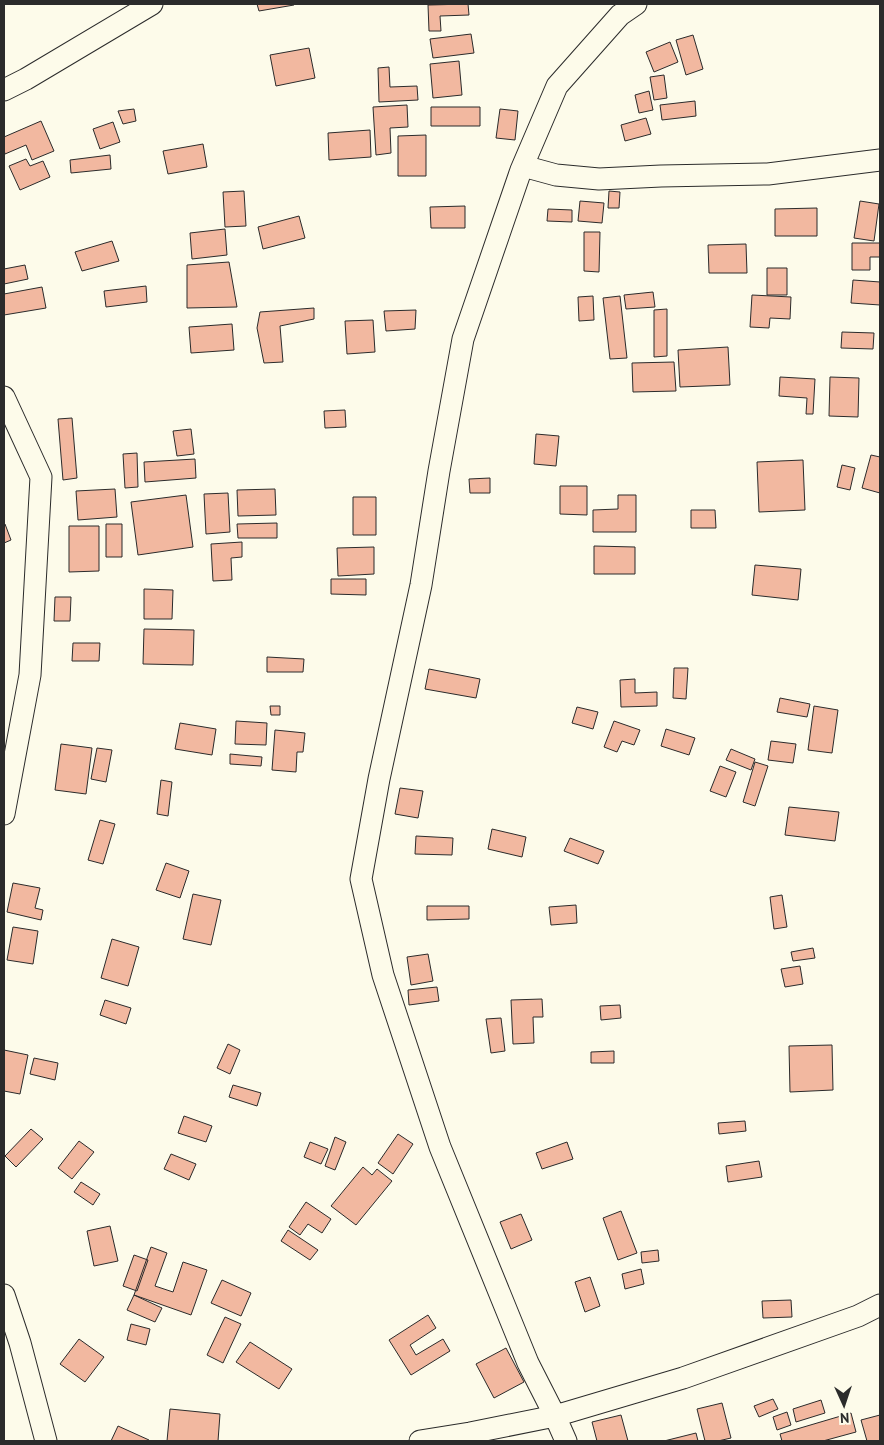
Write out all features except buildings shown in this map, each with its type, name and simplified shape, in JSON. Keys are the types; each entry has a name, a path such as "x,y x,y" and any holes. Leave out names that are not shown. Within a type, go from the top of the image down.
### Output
{"street":[{"path":"4,90 26,79 152,4"},
{"path":"566,1441 528,1363 440,1147 382,975 360,879 379,779 421,585 439,470 463,339 520,170 557,86 625,7"},
{"path":"523,166 556,175 599,179 768,174 880,160"},
{"path":"4,397 41,477 30,675 4,814"},
{"path":"4,1294 20,1343 46,1441"},
{"path":"420,1441 555,1416 683,1378 858,1316 880,1305"}]}
